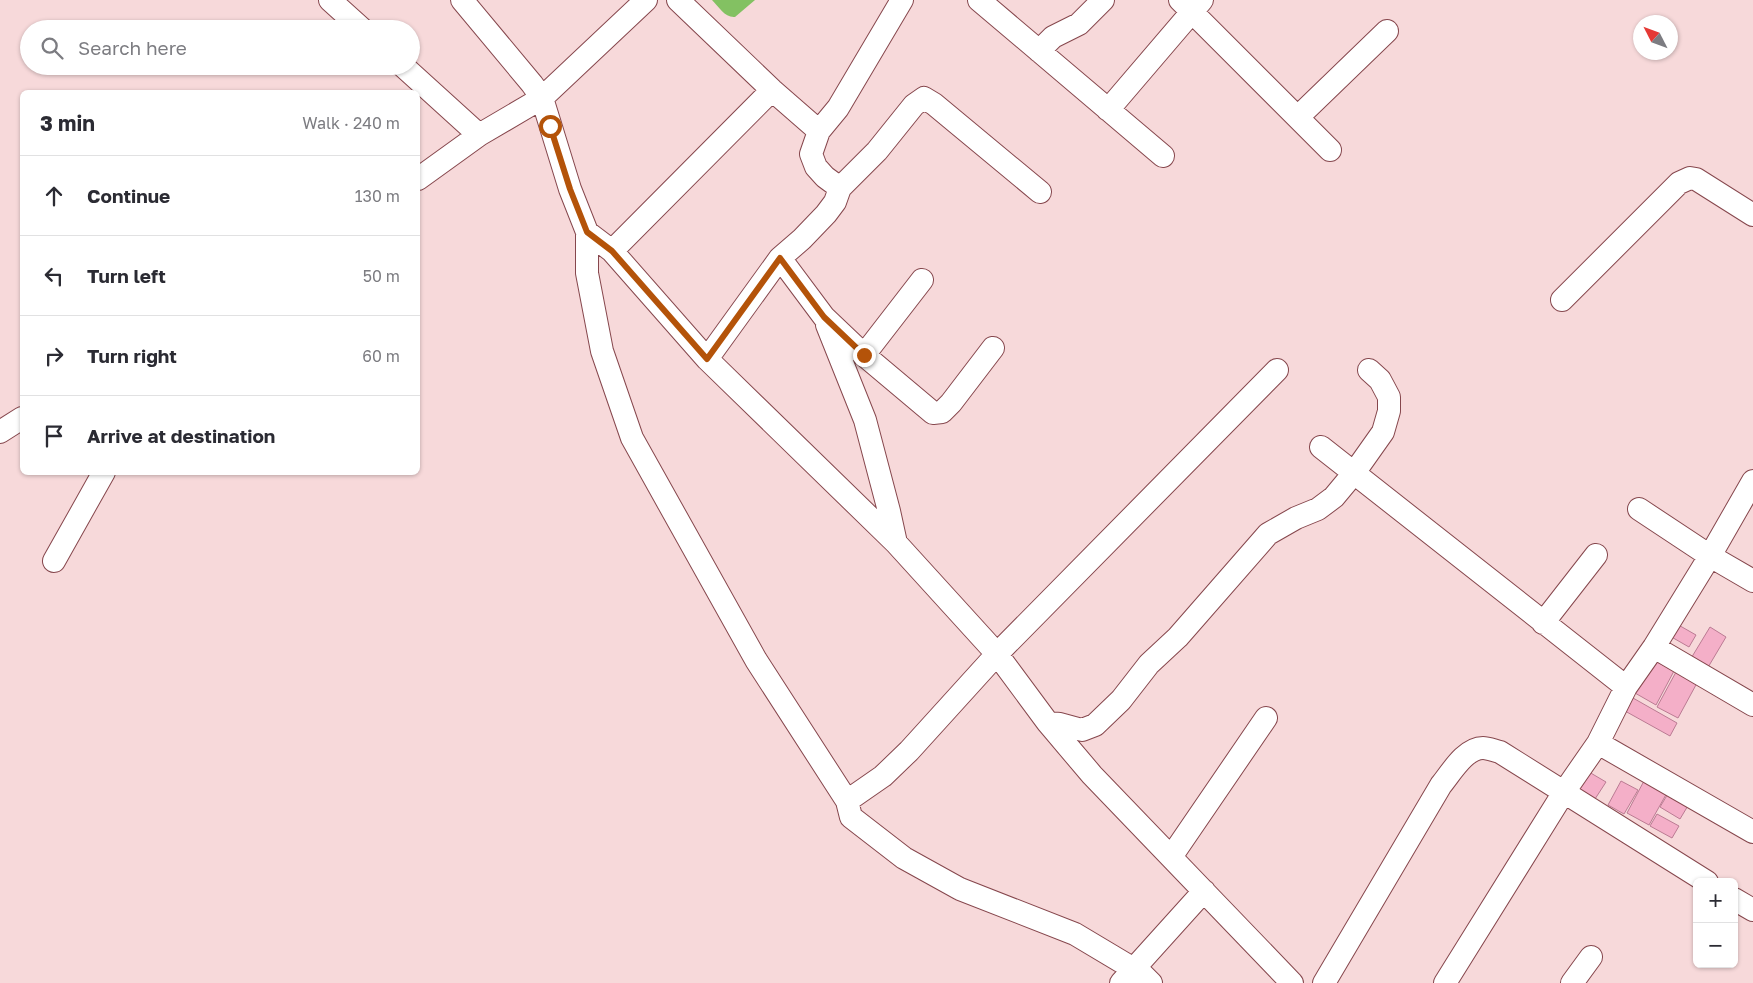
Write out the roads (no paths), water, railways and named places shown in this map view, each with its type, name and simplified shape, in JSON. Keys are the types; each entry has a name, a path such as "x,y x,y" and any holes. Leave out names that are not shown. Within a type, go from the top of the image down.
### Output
{"street":[{"path":"330,0 352,20"},
{"path":"462,0 542,98 570,189 587,232 587,273 602,351 632,438 756,660 847,801 851,817 904,858 960,889 1075,934 1135,978 1204,891"},
{"path":"420,178 479,135 542,98 646,0"},
{"path":"678,0 772,90 819,131"},
{"path":"840,188 816,167 811,154 819,131 838,108 902,0"},
{"path":"979,0 1163,156"},
{"path":"1039,51 1053,37 1079,24 1103,0"},
{"path":"1108,110 1191,4 1330,150"},
{"path":"1298,118 1387,31"},
{"path":"413,75 479,135"},
{"path":"612,251 772,90"},
{"path":"707,359 780,258 826,214 835,202 840,188 876,150 914,105 924,98 934,104 1040,192"},
{"path":"1562,300 1678,183 1690,178 1696,179 1753,215"},
{"path":"587,232 612,251 707,359 896,543 997,654 1048,723 1092,775 1292,983"},
{"path":"780,258 824,317 864,355 933,412 942,412 951,404 993,348"},
{"path":"864,355 922,280"},
{"path":"824,317 865,420 896,543"},
{"path":"847,801 883,776 909,751 997,654 1277,370"},
{"path":"1048,723 1082,730 1095,725 1121,700 1149,664 1178,637 1268,534 1296,518 1318,509 1334,497 1354,473 1383,432 1389,411 1389,398 1380,380 1369,370"},
{"path":"0,432 20,419"},
{"path":"1321,447 1626,687"},
{"path":"54,561 102,475"},
{"path":"1445,983 1564,792 1598,742 1626,687 1654,648 1753,481"},
{"path":"1639,509 1710,556 1753,581"},
{"path":"1543,622 1596,555"},
{"path":"1654,648 1753,705"},
{"path":"1171,857 1266,718"},
{"path":"1598,742 1753,832"},
{"path":"1324,983 1441,785 1472,751 1483,748 1500,752 1701,878"},
{"path":"1738,901 1753,910"},
{"path":"1267,956 1276,983"},
{"path":"1572,983 1591,957"}]}
